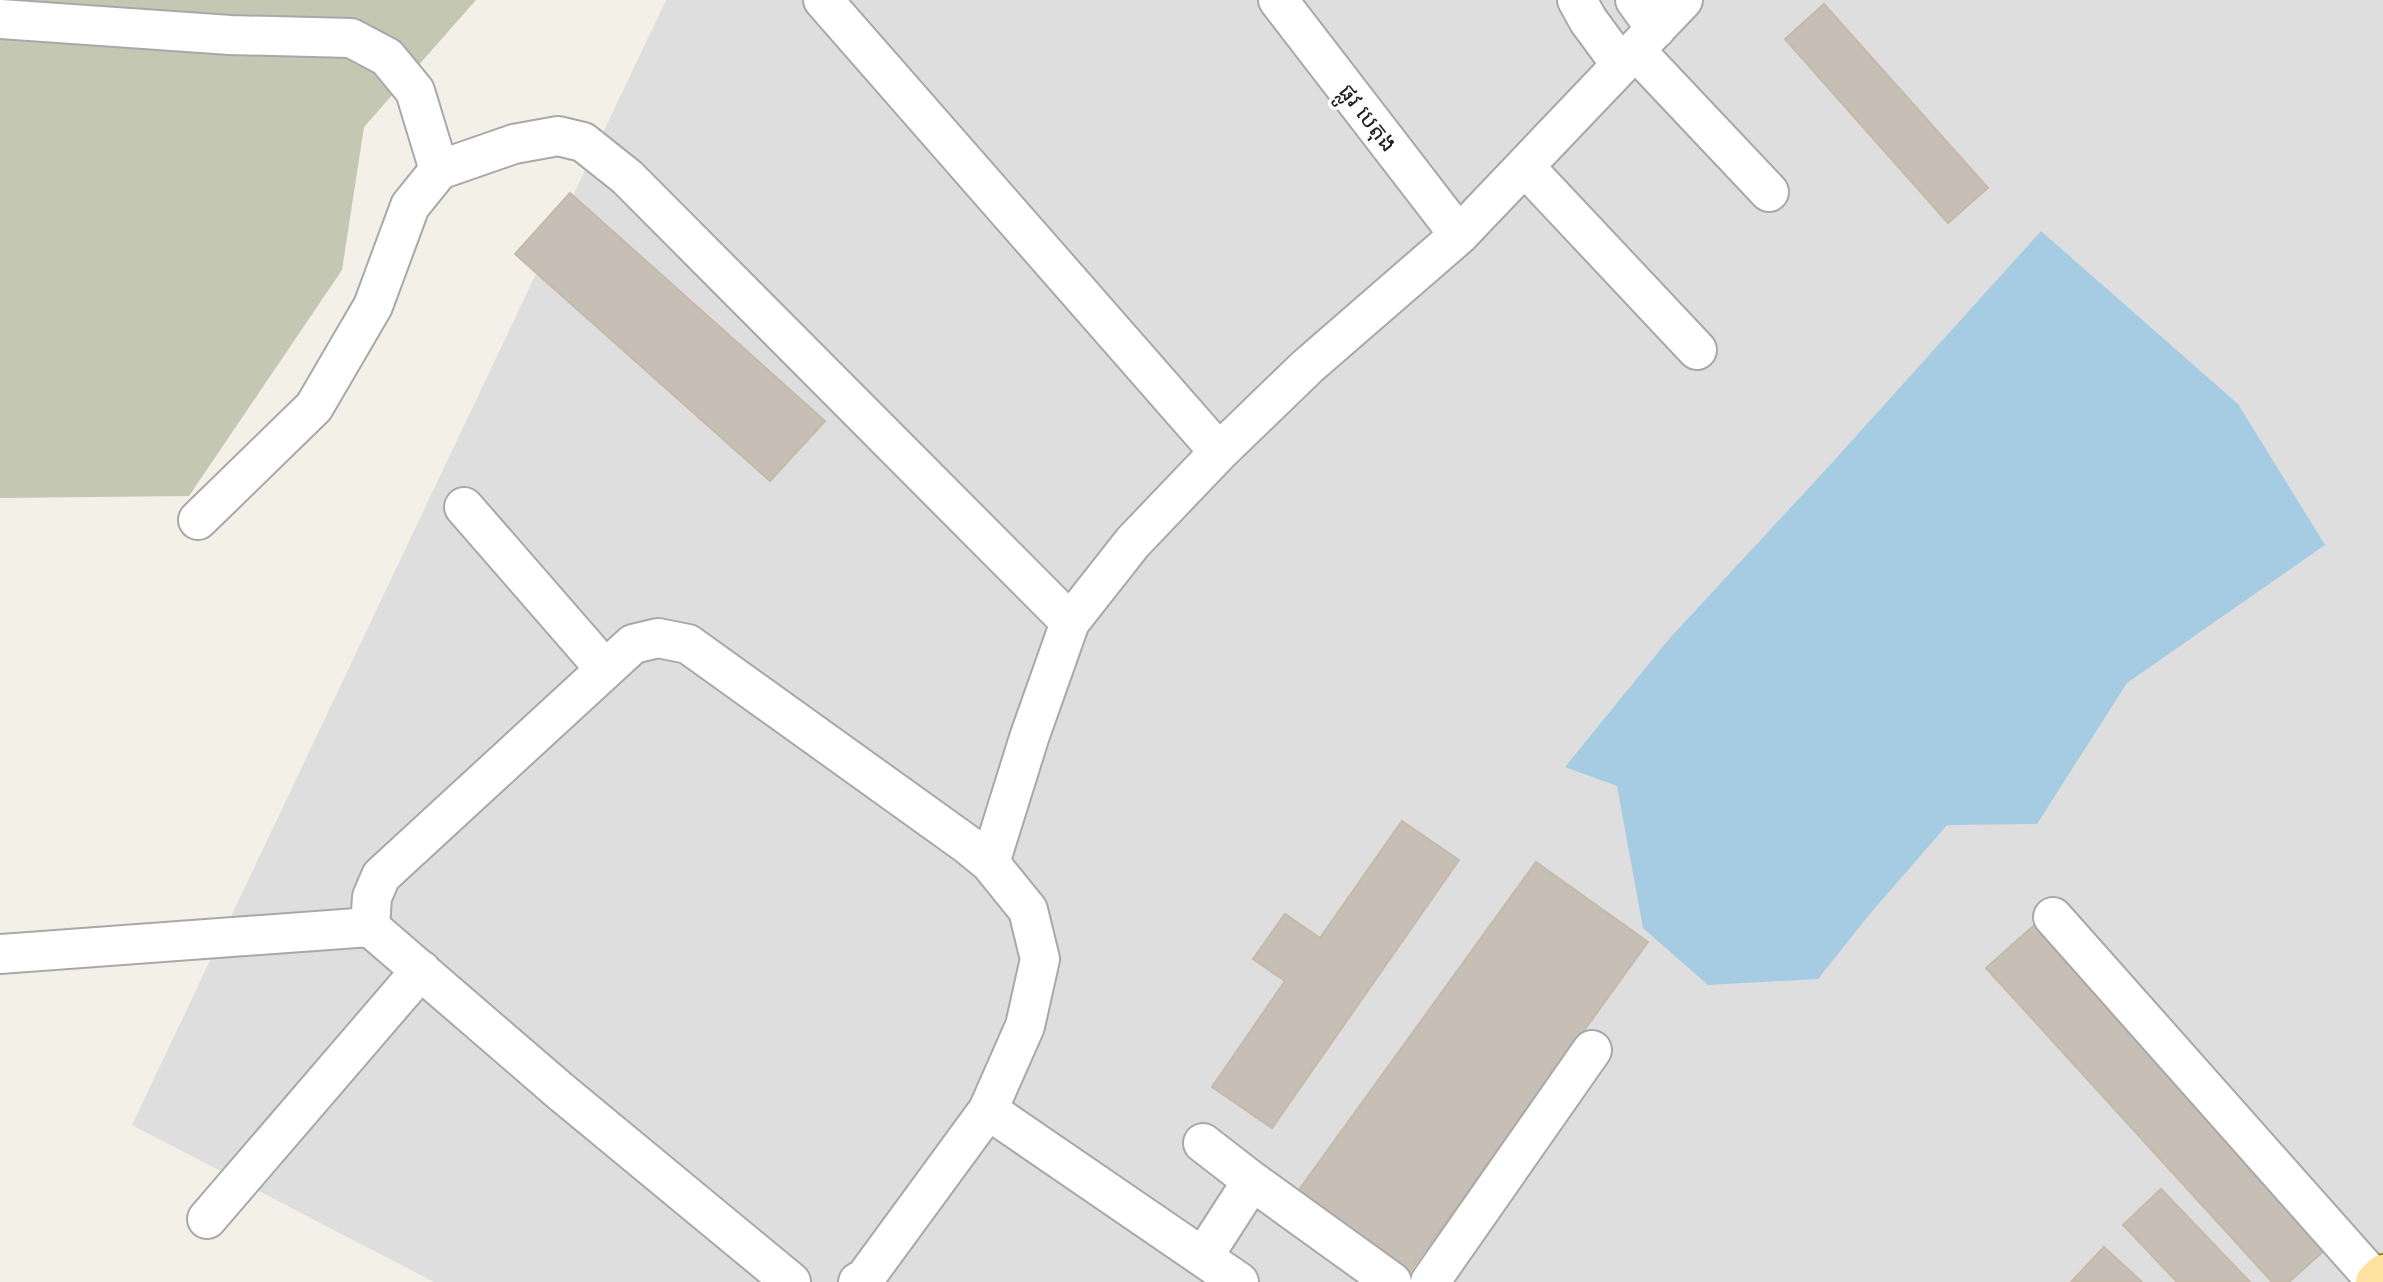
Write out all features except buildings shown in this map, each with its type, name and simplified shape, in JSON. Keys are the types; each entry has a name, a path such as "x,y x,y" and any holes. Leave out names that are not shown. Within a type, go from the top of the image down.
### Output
{"street":[{"path":"823,0 1219,452"},
{"name":"ផ្លូវ បេតុង","path":"1278,0 1460,235"},
{"path":"1577,0 1588,20 1637,36 1769,192"},
{"path":"990,863 1029,738 1070,622 1133,542 1219,452 1308,366 1460,235 1525,167 1637,36 1683,0"},
{"path":"0,19 230,35 351,38 387,57 415,92 439,170"},
{"path":"198,520 314,407 373,306 410,206 439,170 514,144 558,136 583,142 627,177 1070,622"},
{"path":"1525,167 1697,351"},
{"path":"464,507 605,669"},
{"path":"370,926 372,897 381,876 633,644 658,638 688,644 990,863 1028,910 1040,960 1025,1026 988,1110 865,1278 858,1282"},
{"path":"2053,917 2378,1279"},
{"path":"0,954 370,926 560,1091 791,1282"},
{"path":"207,1219 421,971"},
{"path":"1430,1282 1592,1050"},
{"path":"988,1110 1239,1282"},
{"path":"1203,1143 1392,1282"},
{"path":"1203,1257 1252,1181"}],"shaded area":[{"path":"0,0 476,0 364,127 342,270 189,496 0,498"},
{"path":"666,0 2383,0 2383,1282 434,1282 132,1125"}],"water":[{"path":"2041,231 2238,404 2325,545 2127,683 2037,824 1947,825 1818,979 1708,985 1643,928 1617,786 1565,767 1669,639"}]}
